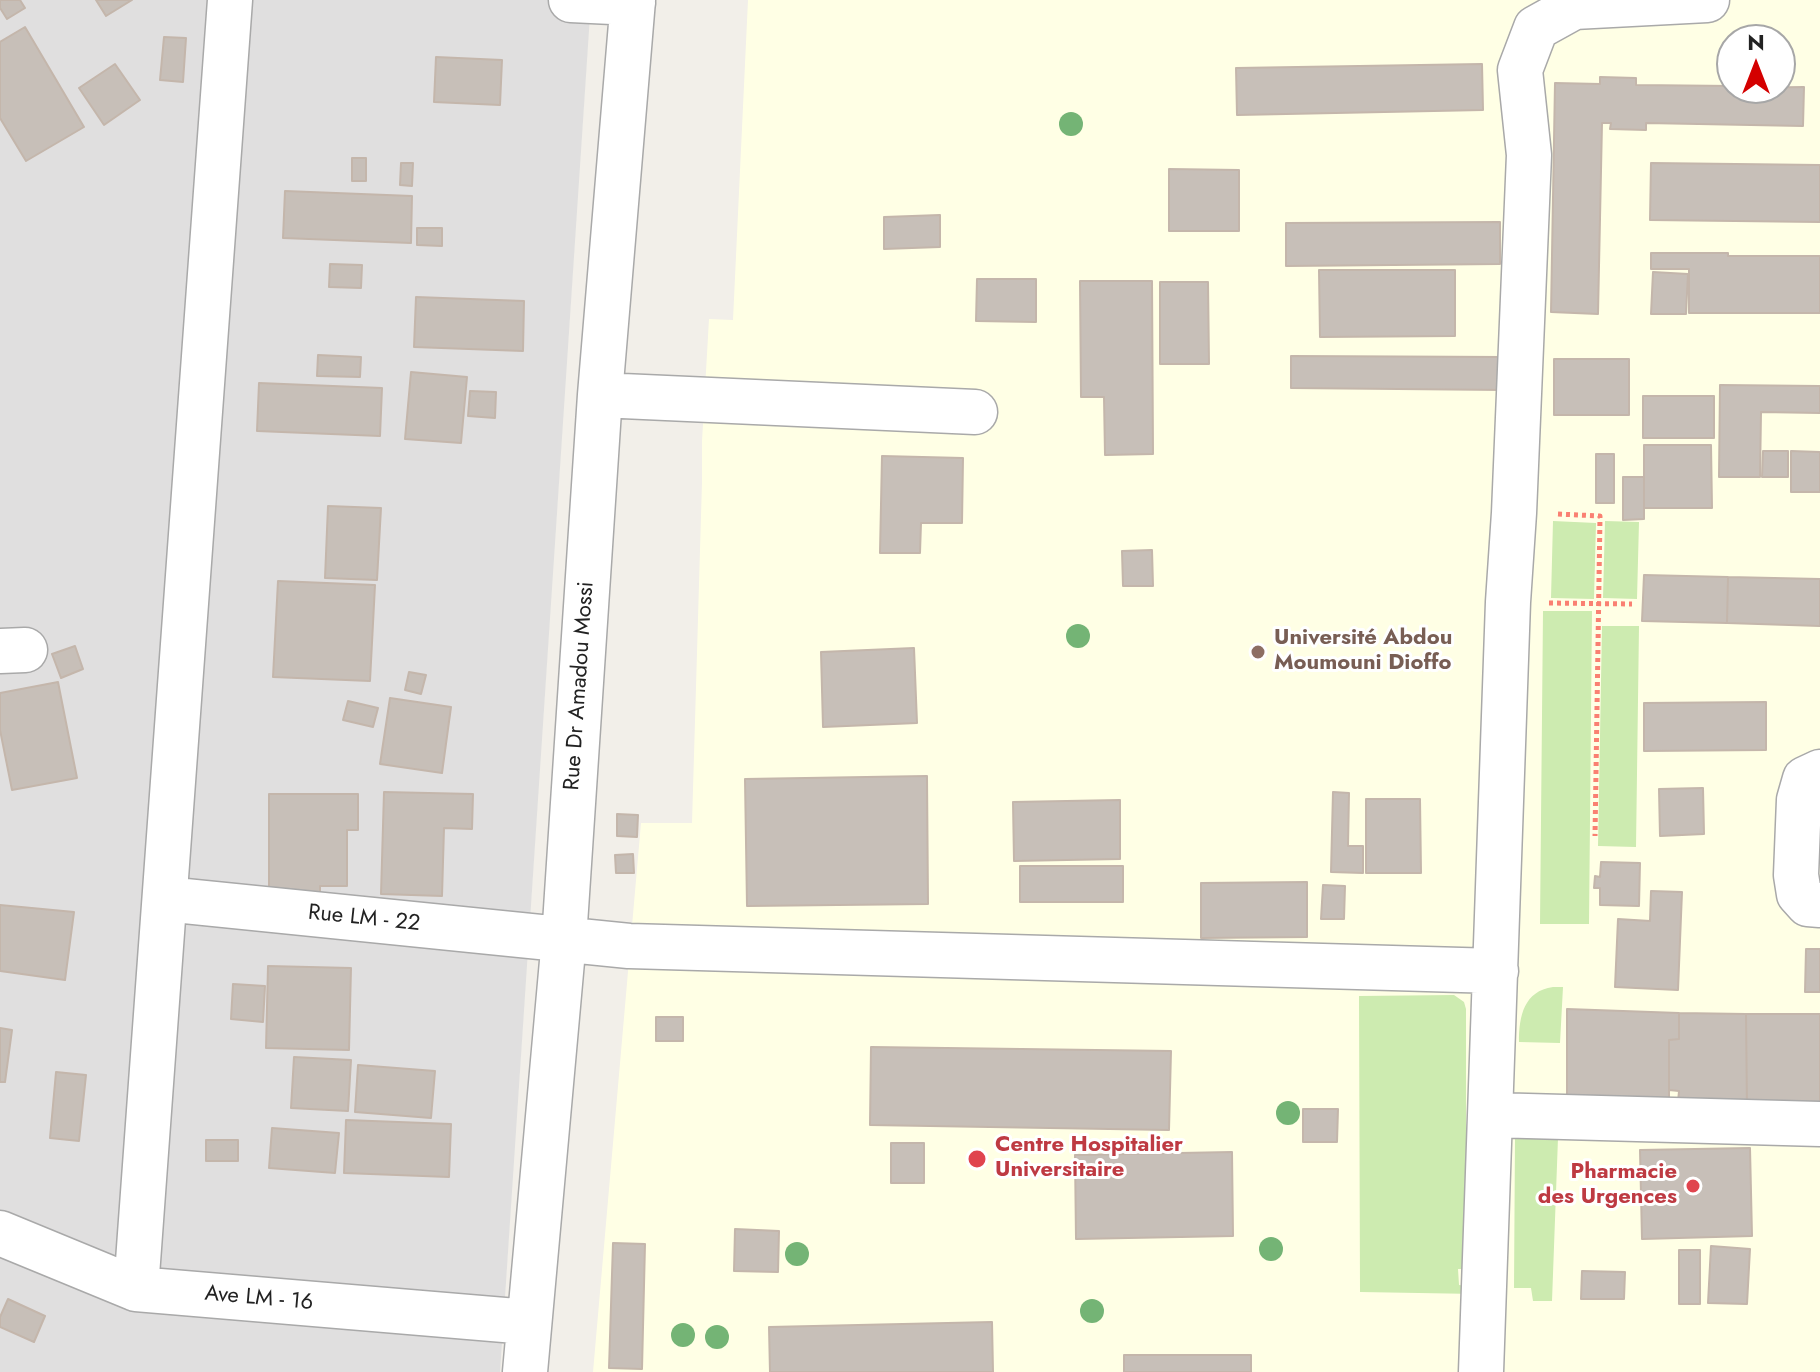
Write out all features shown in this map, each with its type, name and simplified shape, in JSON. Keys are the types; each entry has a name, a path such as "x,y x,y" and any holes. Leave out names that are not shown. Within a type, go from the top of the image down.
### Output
{"street":[{"path":"136,1289 230,0"},
{"path":"571,0 633,2"},
{"path":"1481,1372 1508,602 1529,155 1520,70 1536,28 1574,7 1707,0"},
{"name":"Rue Dr Amadou Mossi","path":"525,1372 564,939 600,395 633,2"},
{"path":"600,395 975,412"},
{"path":"1820,772 1805,779 1799,800 1796,875 1799,894 1808,904 1820,905"},
{"name":"Rue LM - 22","path":"165,899 629,946 1496,971"},
{"path":"1491,1115 1820,1124"},
{"name":"Ave LM - 16","path":"0,1233 136,1289 528,1322"}],"path":[{"path":"1595,836 1600,516"},
{"path":"1508,602 1632,604"}],"shaded area":[{"path":"0,0 591,0 500,1372 0,1372"},
{"name":"Université Abdou Moumouni Dioffo","path":"748,0 1820,0 1820,1372 593,1372 641,823 692,823 702,441 709,319 733,320"}],"green space":[{"path":"1553,521 1596,523 1594,599 1551,598"},
{"path":"1605,521 1639,522 1637,599 1603,598"},
{"path":"1543,611 1592,611 1589,924 1540,924"},
{"path":"1602,626 1639,626 1636,847 1598,846"},
{"path":"1563,987 1560,1043 1519,1042 1522,1014 1529,999 1543,989"},
{"path":"1454,995 1464,1002 1466,1009 1466,1269 1458,1269 1459,1285 1478,1287 1477,1294 1360,1292 1359,996"},
{"path":"1515,1137 1558,1138 1552,1301 1533,1301 1531,1288 1514,1288"}],"building":[{"path":"0,0 20,0 25,8 7,19 0,8"},
{"path":"96,0 132,0 106,16"},
{"path":"25,27 84,127 26,161 0,118 0,42"},
{"path":"164,37 186,38 183,82 160,80"},
{"path":"436,57 502,60 500,105 434,102"},
{"path":"115,64 140,100 104,125 79,88"},
{"path":"1482,64 1483,110 1237,115 1236,68"},
{"path":"1600,77 1636,78 1636,85 1716,86 1716,104 1796,104 1796,87 1804,87 1803,126 1646,123 1646,130 1610,129 1611,123 1602,123 1598,314 1551,312 1555,83 1600,84"},
{"path":"352,158 366,158 366,181 352,181"},
{"path":"401,163 413,163 412,186 400,185"},
{"path":"1651,163 1820,165 1820,222 1650,220"},
{"path":"1169,169 1239,170 1239,231 1169,231"},
{"path":"285,191 412,196 411,243 283,238"},
{"path":"940,215 940,247 884,249 884,217"},
{"path":"1500,222 1500,264 1286,266 1286,223"},
{"path":"417,228 442,228 442,246 417,245"},
{"path":"1651,253 1820,256 1820,313 1689,313 1689,269 1651,269"},
{"path":"330,264 362,265 361,288 329,287"},
{"path":"1319,270 1455,270 1455,336 1320,337"},
{"path":"1653,272 1688,274 1686,314 1651,314"},
{"path":"977,279 1036,279 1036,322 976,321"},
{"path":"1080,281 1152,281 1153,454 1105,455 1104,397 1081,397"},
{"path":"1160,282 1208,282 1209,364 1160,364"},
{"path":"416,297 524,301 523,351 414,347"},
{"path":"318,355 361,357 360,377 317,376"},
{"path":"1291,356 1504,357 1504,390 1291,388"},
{"path":"1554,359 1629,359 1629,415 1554,415"},
{"path":"411,372 467,377 461,443 405,439"},
{"path":"259,383 382,388 380,436 257,431"},
{"path":"1720,385 1820,386 1820,413 1761,412 1760,477 1719,477"},
{"path":"470,391 496,392 495,418 468,416"},
{"path":"1643,396 1714,396 1714,438 1643,438"},
{"path":"1644,445 1711,445 1712,508 1644,508"},
{"path":"1763,451 1788,451 1788,477 1762,477"},
{"path":"1791,451 1820,452 1820,492 1791,492"},
{"path":"1596,454 1614,454 1614,503 1596,503"},
{"path":"882,456 963,458 962,523 921,523 920,553 880,553"},
{"path":"1623,477 1644,477 1644,519 1623,520"},
{"path":"328,506 381,508 377,580 325,578"},
{"path":"1152,550 1153,586 1123,586 1122,551"},
{"path":"1644,575 1728,577 1727,623 1642,621"},
{"path":"1728,577 1820,579 1820,626 1727,623"},
{"path":"278,581 375,585 370,681 273,677"},
{"path":"75,646 83,669 61,678 52,654"},
{"path":"914,648 917,723 823,727 821,652"},
{"path":"409,672 426,675 421,694 405,690"},
{"path":"58,682 77,778 12,790 0,730 0,693"},
{"path":"390,698 451,707 442,773 380,764"},
{"path":"348,701 378,708 373,727 343,720"},
{"path":"1766,702 1766,750 1644,751 1644,703"},
{"path":"927,776 928,904 747,906 745,779"},
{"path":"1703,788 1704,834 1660,836 1659,789"},
{"path":"384,792 473,794 472,829 444,828 442,896 381,894"},
{"path":"1333,792 1349,793 1348,846 1363,846 1363,873 1331,872"},
{"path":"269,794 358,794 358,830 347,830 347,886 320,886 320,895 269,895"},
{"path":"1366,799 1420,799 1421,873 1366,873"},
{"path":"1120,800 1120,859 1014,861 1013,802"},
{"path":"617,814 638,815 637,837 617,836"},
{"path":"633,854 634,873 616,873 615,855"},
{"path":"1601,862 1640,863 1639,906 1600,905 1600,888 1594,888 1595,876 1600,877"},
{"path":"1020,866 1123,866 1123,902 1020,902"},
{"path":"1307,882 1307,937 1201,938 1201,883"},
{"path":"1323,885 1345,886 1344,919 1321,919"},
{"path":"1651,891 1682,892 1678,990 1615,987 1618,919 1650,921"},
{"path":"0,905 74,912 65,980 0,971"},
{"path":"1806,949 1820,949 1820,992 1805,992"},
{"path":"268,966 351,968 349,1050 266,1048"},
{"path":"233,984 265,986 263,1022 231,1019"},
{"path":"1567,1009 1679,1013 1679,1039 1669,1040 1669,1110 1567,1107"},
{"path":"1679,1013 1746,1014 1747,1109 1677,1113 1679,1091 1669,1090 1669,1040 1679,1039"},
{"path":"1746,1014 1820,1014 1820,1112 1747,1109"},
{"path":"656,1017 683,1017 683,1041 656,1041"},
{"path":"0,1028 12,1030 5,1082 0,1082"},
{"path":"871,1047 1171,1051 1169,1130 870,1125"},
{"path":"294,1057 351,1060 348,1111 291,1108"},
{"path":"358,1065 435,1071 431,1118 355,1112"},
{"path":"56,1072 86,1075 79,1141 50,1138"},
{"path":"1303,1109 1338,1109 1337,1142 1303,1142"},
{"path":"346,1120 451,1124 449,1177 344,1173"},
{"path":"272,1128 339,1133 335,1173 269,1168"},
{"path":"206,1140 238,1140 238,1161 206,1161"},
{"path":"891,1143 924,1143 924,1183 891,1183"},
{"path":"1750,1148 1752,1236 1642,1239 1640,1150"},
{"path":"1232,1152 1233,1236 1076,1239 1075,1155"},
{"path":"735,1229 779,1231 778,1272 734,1271"},
{"path":"613,1243 645,1244 642,1369 609,1368"},
{"path":"1711,1246 1750,1249 1747,1304 1708,1303"},
{"path":"1679,1250 1700,1250 1700,1304 1679,1304"},
{"path":"1582,1271 1625,1272 1624,1299 1581,1299"},
{"path":"8,1299 45,1316 34,1342 0,1327 0,1317"},
{"path":"992,1322 993,1372 770,1372 769,1327"},
{"path":"1124,1355 1251,1355 1251,1372 1124,1372"}],"place":[{"name":"Université Abdou Moumouni Dioffo","path":"1258,652"},
{"name":"Centre Hospitalier Universitaire","path":"977,1159"},
{"name":"Pharmacie des Urgences","path":"1693,1186"}]}
